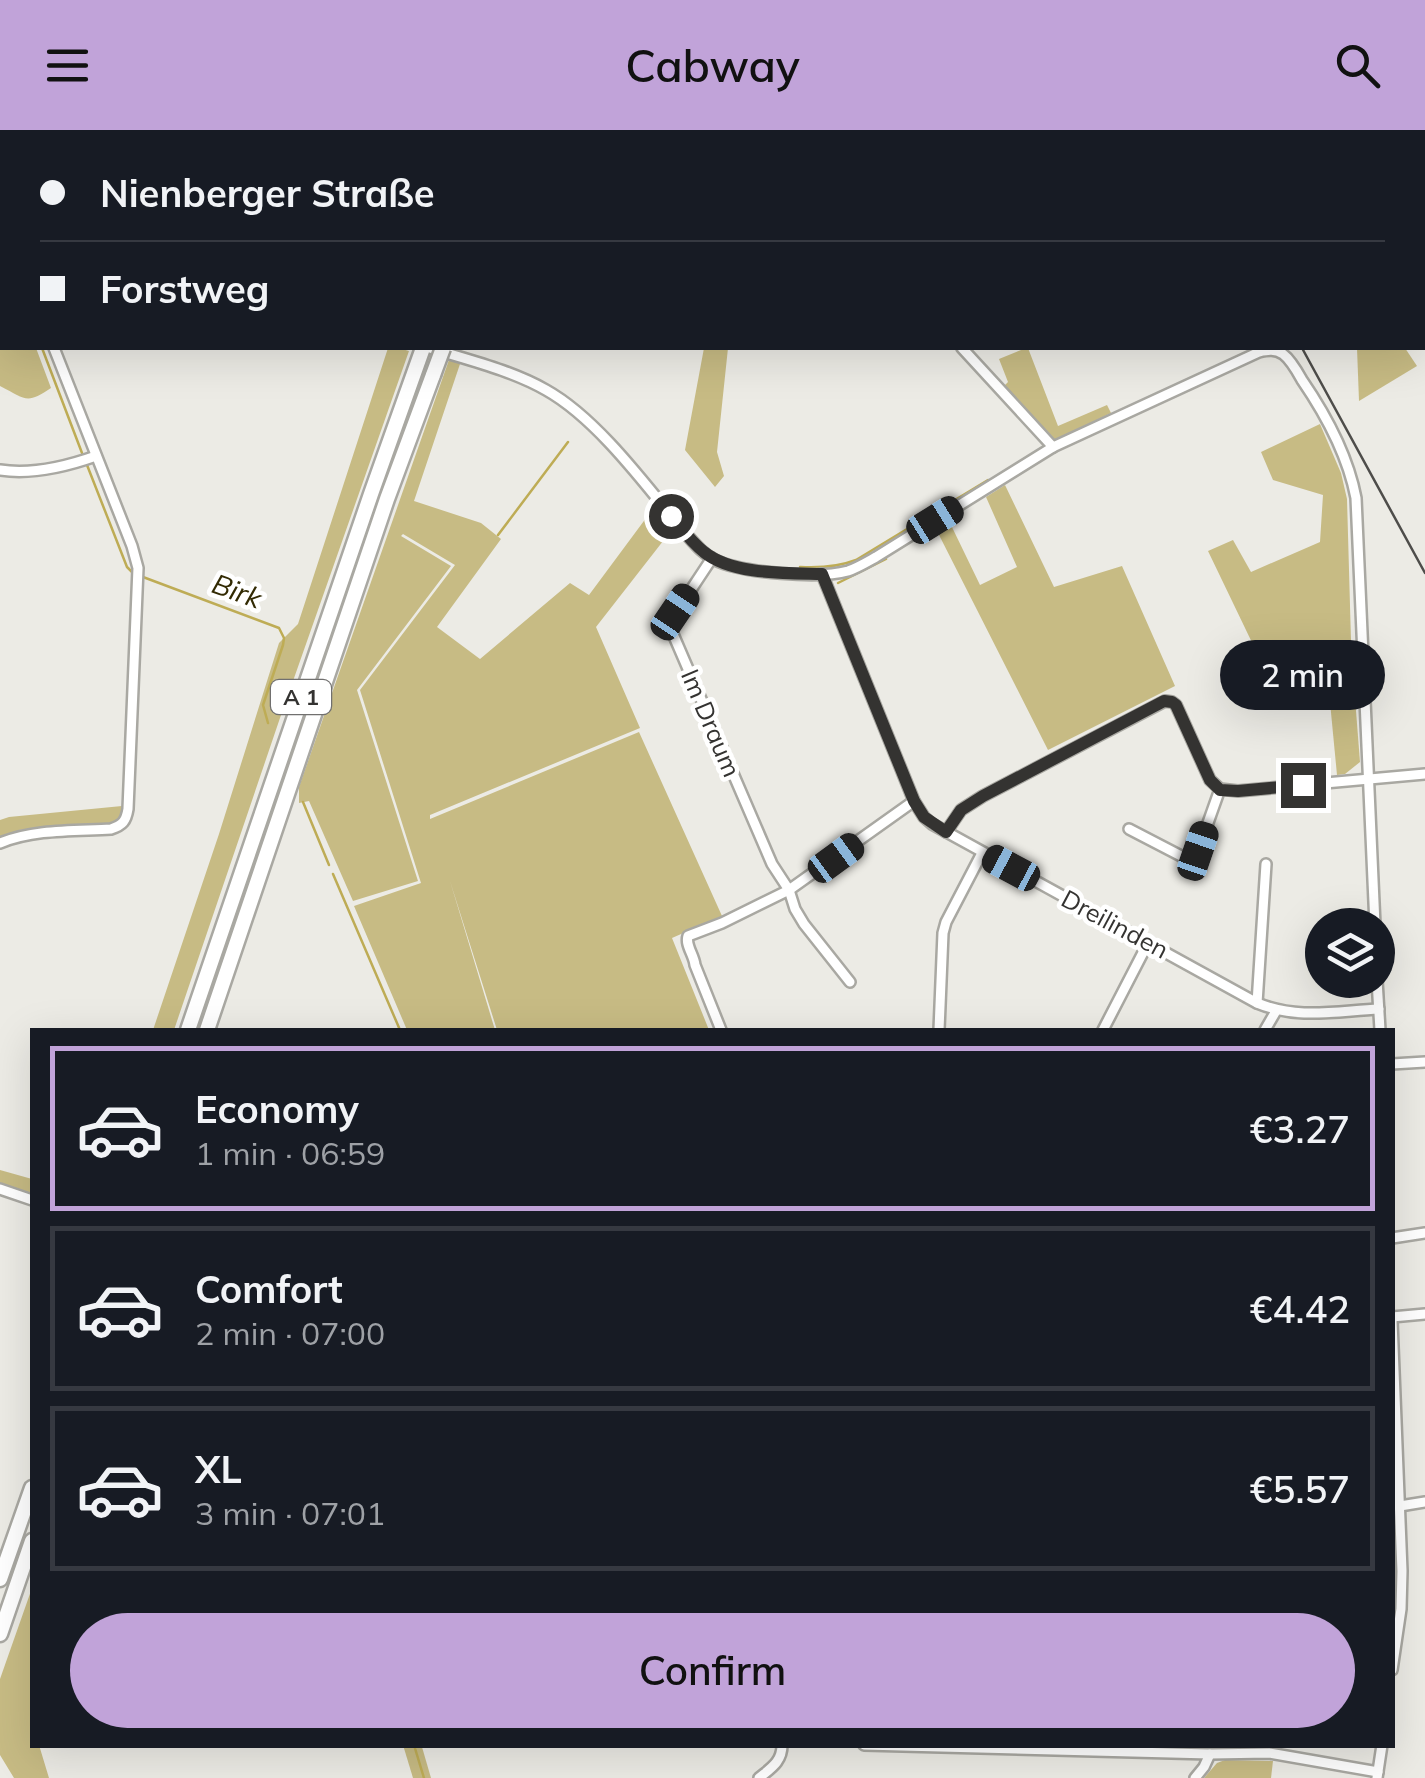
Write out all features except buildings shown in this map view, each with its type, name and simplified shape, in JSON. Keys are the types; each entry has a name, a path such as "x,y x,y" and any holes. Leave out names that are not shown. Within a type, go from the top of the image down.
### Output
{"highway":[{"name":"A 1","path":"189,1028 416,366 425,350"},
{"name":"A 1","path":"209,1028 381,518 442,350"},
{"path":"0,1579 30,1494"},
{"path":"0,1634 30,1546"}],"street":[{"path":"0,843 17,836 111,829 126,820 138,568 55,350"},
{"path":"432,350 529,381 567,403 593,425 712,558 741,568 822,574 847,571 876,557 1053,447 1088,430 1267,350 1285,356 1312,394 1344,457 1356,498 1374,908"},
{"path":"964,350 1053,447"},
{"path":"0,470 22,473 93,457"},
{"name":"Im Draum","path":"712,558 675,612 672,629 767,854 804,924 850,982"},
{"name":"Dreilinden","path":"822,574 914,801 924,817 982,853 1257,1003 1293,1014 1379,1009"},
{"path":"946,832 961,810 983,796 1164,701 1176,705 1210,780 1220,790 1425,774"},
{"path":"1129,829 1183,857 1192,857 1198,851 1220,790"},
{"path":"721,1028 686,940 690,934 722,923 788,890 914,801"},
{"path":"939,1028 942,933 982,853"},
{"path":"1257,1003 1266,864"},
{"path":"1104,1028 1149,941"},
{"path":"1379,998 1380,1028"},
{"path":"1266,1028 1276,1010"},
{"path":"1395,1064 1425,1062"},
{"path":"0,1189 30,1199"},
{"path":"1395,1238 1425,1233"},
{"path":"1395,1319 1425,1314"},
{"path":"1395,1420 1401,1609 1395,1650"},
{"path":"1400,1506 1425,1502"},
{"path":"759,1778 778,1762 782,1748"},
{"path":"1040,1748 1210,1754 1250,1749 1378,1775 1382,1748"},
{"path":"1195,1778 1210,1754"}],"shaded area":[{"path":"0,350 37,350 51,388 31,398 0,386"},
{"path":"387,350 409,351 175,1028 154,1028 279,643 298,624"},
{"path":"704,350 728,350 717,452 724,476 715,487 685,450"},
{"path":"1029,350 1058,426 1107,405 1111,413 1054,441 1003,387 1008,382 999,359"},
{"path":"1357,350 1406,350 1417,366 1359,401"},
{"path":"450,357 461,361 414,501 481,523 501,539 437,627 480,659 570,583 589,595 655,506 674,527 596,627 640,728 430,815 430,819 639,732 722,916 672,938 708,1028 496,1028 450,881 494,1028 406,1028 354,906 421,883 360,690 455,565 403,534 451,566 357,690 418,881 353,901 309,801 299,803 299,787"},
{"path":"1320,424 1341,473 1347,499 1351,641 1258,655 1208,551 1233,540 1251,572 1320,542 1323,495 1273,480 1261,452"},
{"path":"1005,485 1054,587 1122,566 1175,686 1048,750 937,531 950,523 980,585 1017,567 986,497"},
{"path":"1351,647 1360,762 1345,774 1337,775 1325,650"},
{"path":"122,806 119,823 19,830 0,839 0,820 9,817"},
{"path":"0,1170 30,1178 30,1193 0,1183"},
{"path":"30,1594 30,1748 40,1748 49,1778 14,1778 0,1755 0,1679"},
{"path":"404,1748 422,1748 431,1778 413,1778"},
{"path":"1225,1760 1273,1761 1271,1778 1204,1778"}],"waterway":[{"name":"Birk","path":"43,350 82,453"},
{"path":"498,535 568,442"},
{"name":"Birk","path":"87,465 132,572"},
{"path":"800,567 856,560 988,480"},
{"path":"838,583 886,559"},
{"name":"Birk","path":"143,577 279,628 283,645 263,705 268,723"},
{"name":"Birk","path":"303,802 329,865"},
{"name":"Birk","path":"333,874 399,1028"},
{"name":"Birk","path":"415,1748 424,1778"}],"railway":[{"path":"1303,350 1425,573"}],"route":[{"path":"671,516 701,550 726,564 792,574 822,574 914,801 924,817 946,832 961,810 983,796 1164,701 1176,705 1210,780 1220,790 1303,785"}]}
